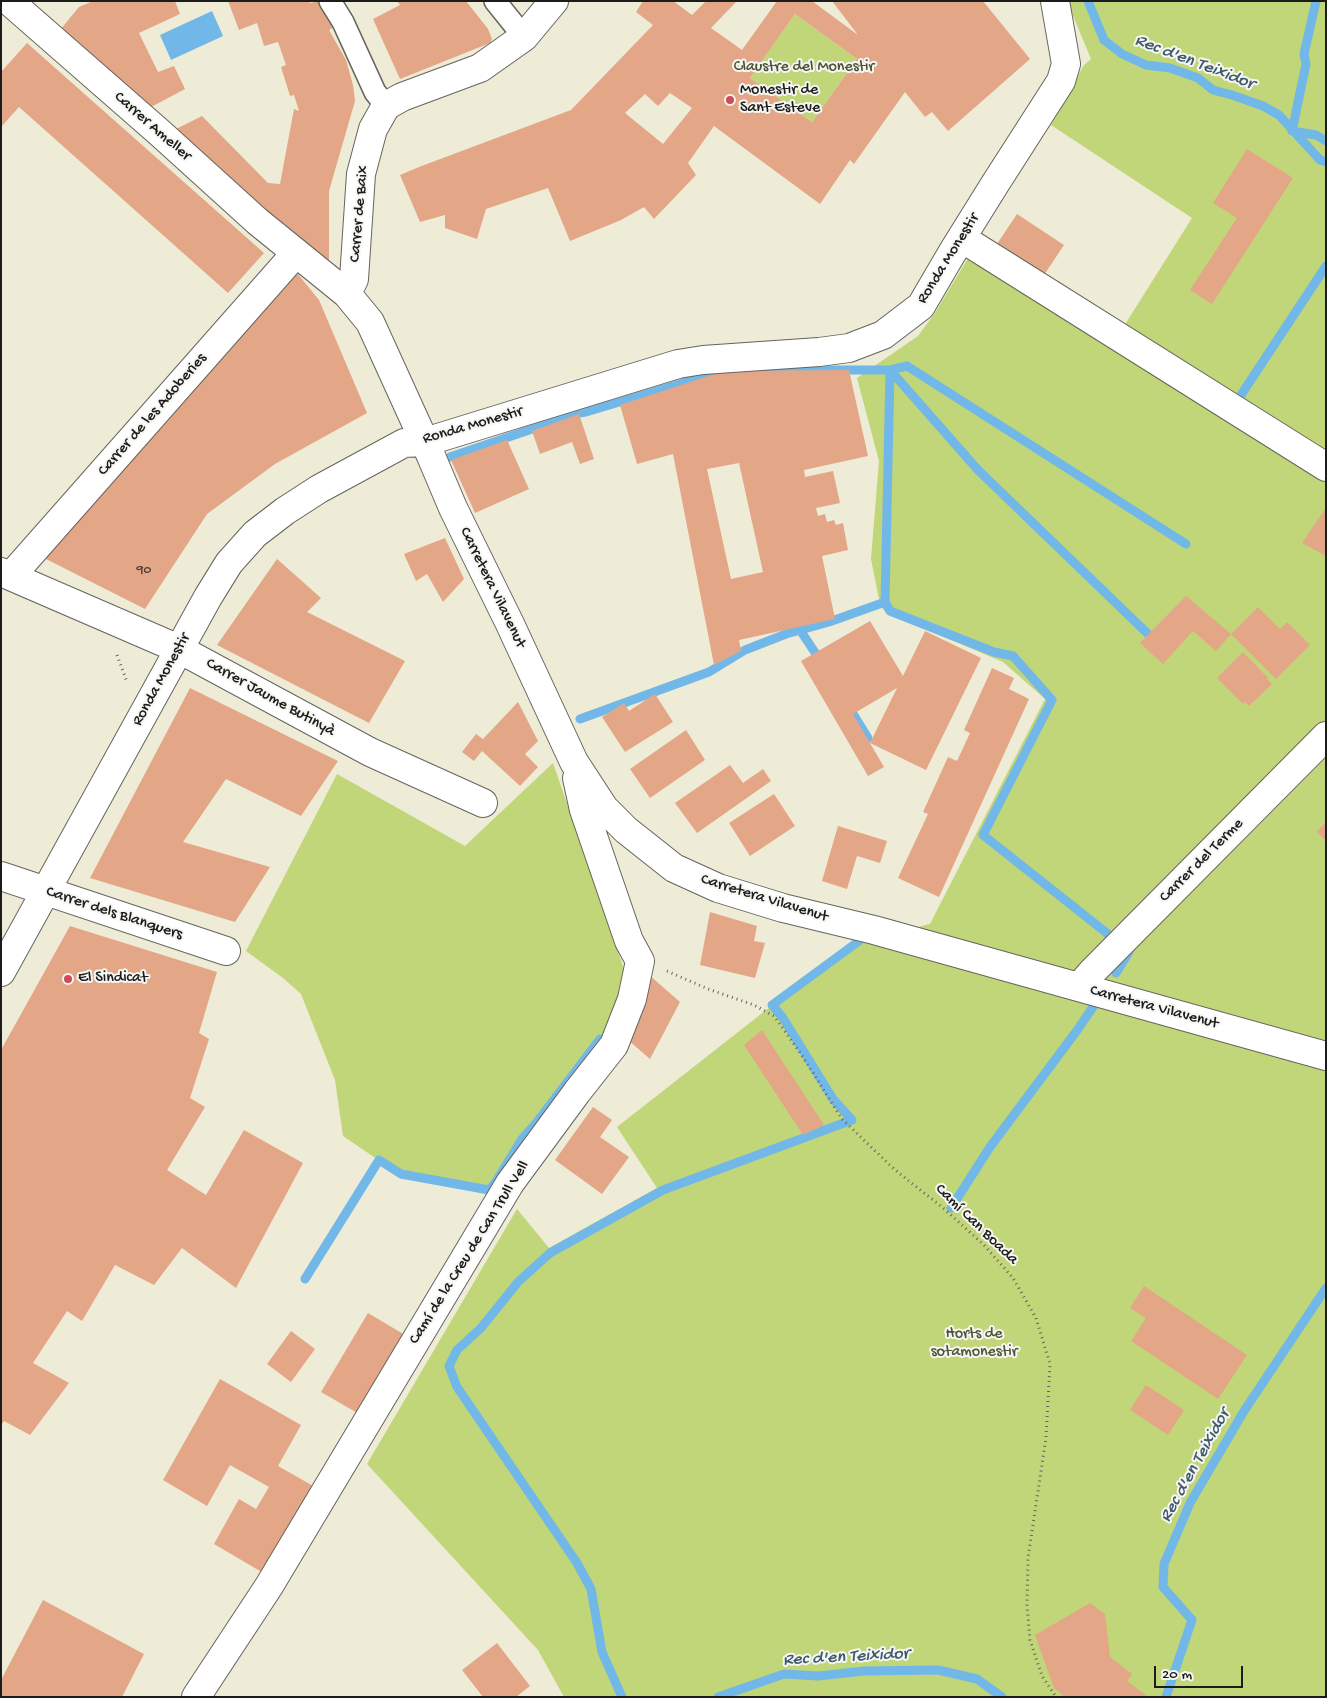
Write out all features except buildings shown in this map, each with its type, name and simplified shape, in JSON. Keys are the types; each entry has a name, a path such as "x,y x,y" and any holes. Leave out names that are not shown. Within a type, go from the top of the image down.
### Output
{"street":[{"name":"Carrer Ameller","path":"9,1 257,221 347,294"},
{"path":"330,1 343,22 375,92 386,106 402,97 480,68 524,37 554,1"},
{"path":"495,1 524,37"},
{"name":"Ronda Monestir","path":"1,972 179,649 229,563 255,534 285,511 319,489 404,444 425,442 678,364 703,360 849,348 883,336 922,306 952,253 1061,81 1066,64 1055,1"},
{"name":"Carrer de Baix","path":"347,294 354,278 361,174 373,129 386,106"},
{"path":"961,240 971,244 1326,468"},
{"name":"Carrer de les Adoberies","path":"6,574 296,253"},
{"name":"Carretera Vilavenut","path":"347,294 370,322 453,508 510,624 574,762 604,808 626,830 674,868 718,888 783,908 874,930 1326,1056"},
{"name":"Carrer Jaume Butinyà","path":"6,574 179,649 370,752 483,804"},
{"name":"Carrer del Terme","path":"1083,988 1086,979 1092,971 1326,736"},
{"path":"574,762 584,810 629,941 640,961"},
{"name":"Carrer dels Blanquers","path":"1,876 226,951"},
{"name":"Camí de la Creu de Can Trull Vell","path":"196,1697 269,1586 510,1183 614,1045 632,999 640,961"}],"path":[{"name":"Camí Can Boada","path":"640,961 708,989 754,1005 774,1016 801,1054 842,1119 895,1170 942,1207 984,1245 1013,1278 1036,1318 1050,1364 1046,1438 1028,1558 1027,1606 1030,1640 1042,1676 1056,1697"}],"green space":[{"name":"Horts de sotamonestir","path":"1067,1 1326,1 1326,1697 564,1697 538,1650 367,1464 517,1209 549,1248 657,1188 617,1127 770,1007 864,941 930,924 1045,699 1003,662 885,612 880,604 871,559 879,461 857,378 918,336 935,313 971,253 1114,342 1192,218 1051,125 1084,65 1091,59"},
{"name":"Claustre del Monestir","path":"795,14 857,59 812,122 750,78"},
{"path":"553,763 625,972 608,1027 495,1188 396,1172 343,1136 335,1080 301,994 283,978 246,951 337,774 465,846"}],"water":[{"path":"212,11 223,36 171,60 160,35"}],"waterway":[{"name":"Rec d'en Teixidor","path":"1088,1 1104,40 1122,54 1146,65 1170,68 1198,78 1213,90 1263,106 1279,115 1320,160 1326,162"},
{"path":"1316,1 1304,54 1306,64 1292,131 1316,135 1326,141"},
{"path":"1236,405 1326,266"},
{"path":"742,370 890,370 907,366 1186,544"},
{"path":"450,457 579,413 726,370"},
{"path":"890,370 885,602 890,611 994,652 1013,656 1052,700 983,835 1113,938"},
{"path":"890,370 978,470 1147,633"},
{"path":"580,719 709,672 745,650 786,634 829,622 885,602"},
{"path":"800,630 822,663"},
{"path":"847,704 868,738"},
{"path":"622,1697 602,1652 591,1589 577,1563 457,1387 449,1366 457,1350 481,1328 518,1282 550,1253 663,1190 852,1120 833,1099 783,1018 772,1005 859,941"},
{"path":"1116,973 1129,952"},
{"path":"951,1208 990,1147 1097,1001"},
{"path":"305,1279 379,1160 401,1174 489,1190 522,1139 600,1039"},
{"name":"Rec d'en Teixidor","path":"1166,1697 1192,1620 1163,1587 1164,1564 1190,1503 1244,1411 1326,1288"},
{"name":"Rec d'en Teixidor","path":"718,1697 784,1674 818,1676 864,1671 938,1670 977,1679 1002,1697"}],"place":[{"name":"Monestir de Sant Esteve","path":"730,100"},
{"name":"El Sindicat","path":"68,979"}]}
